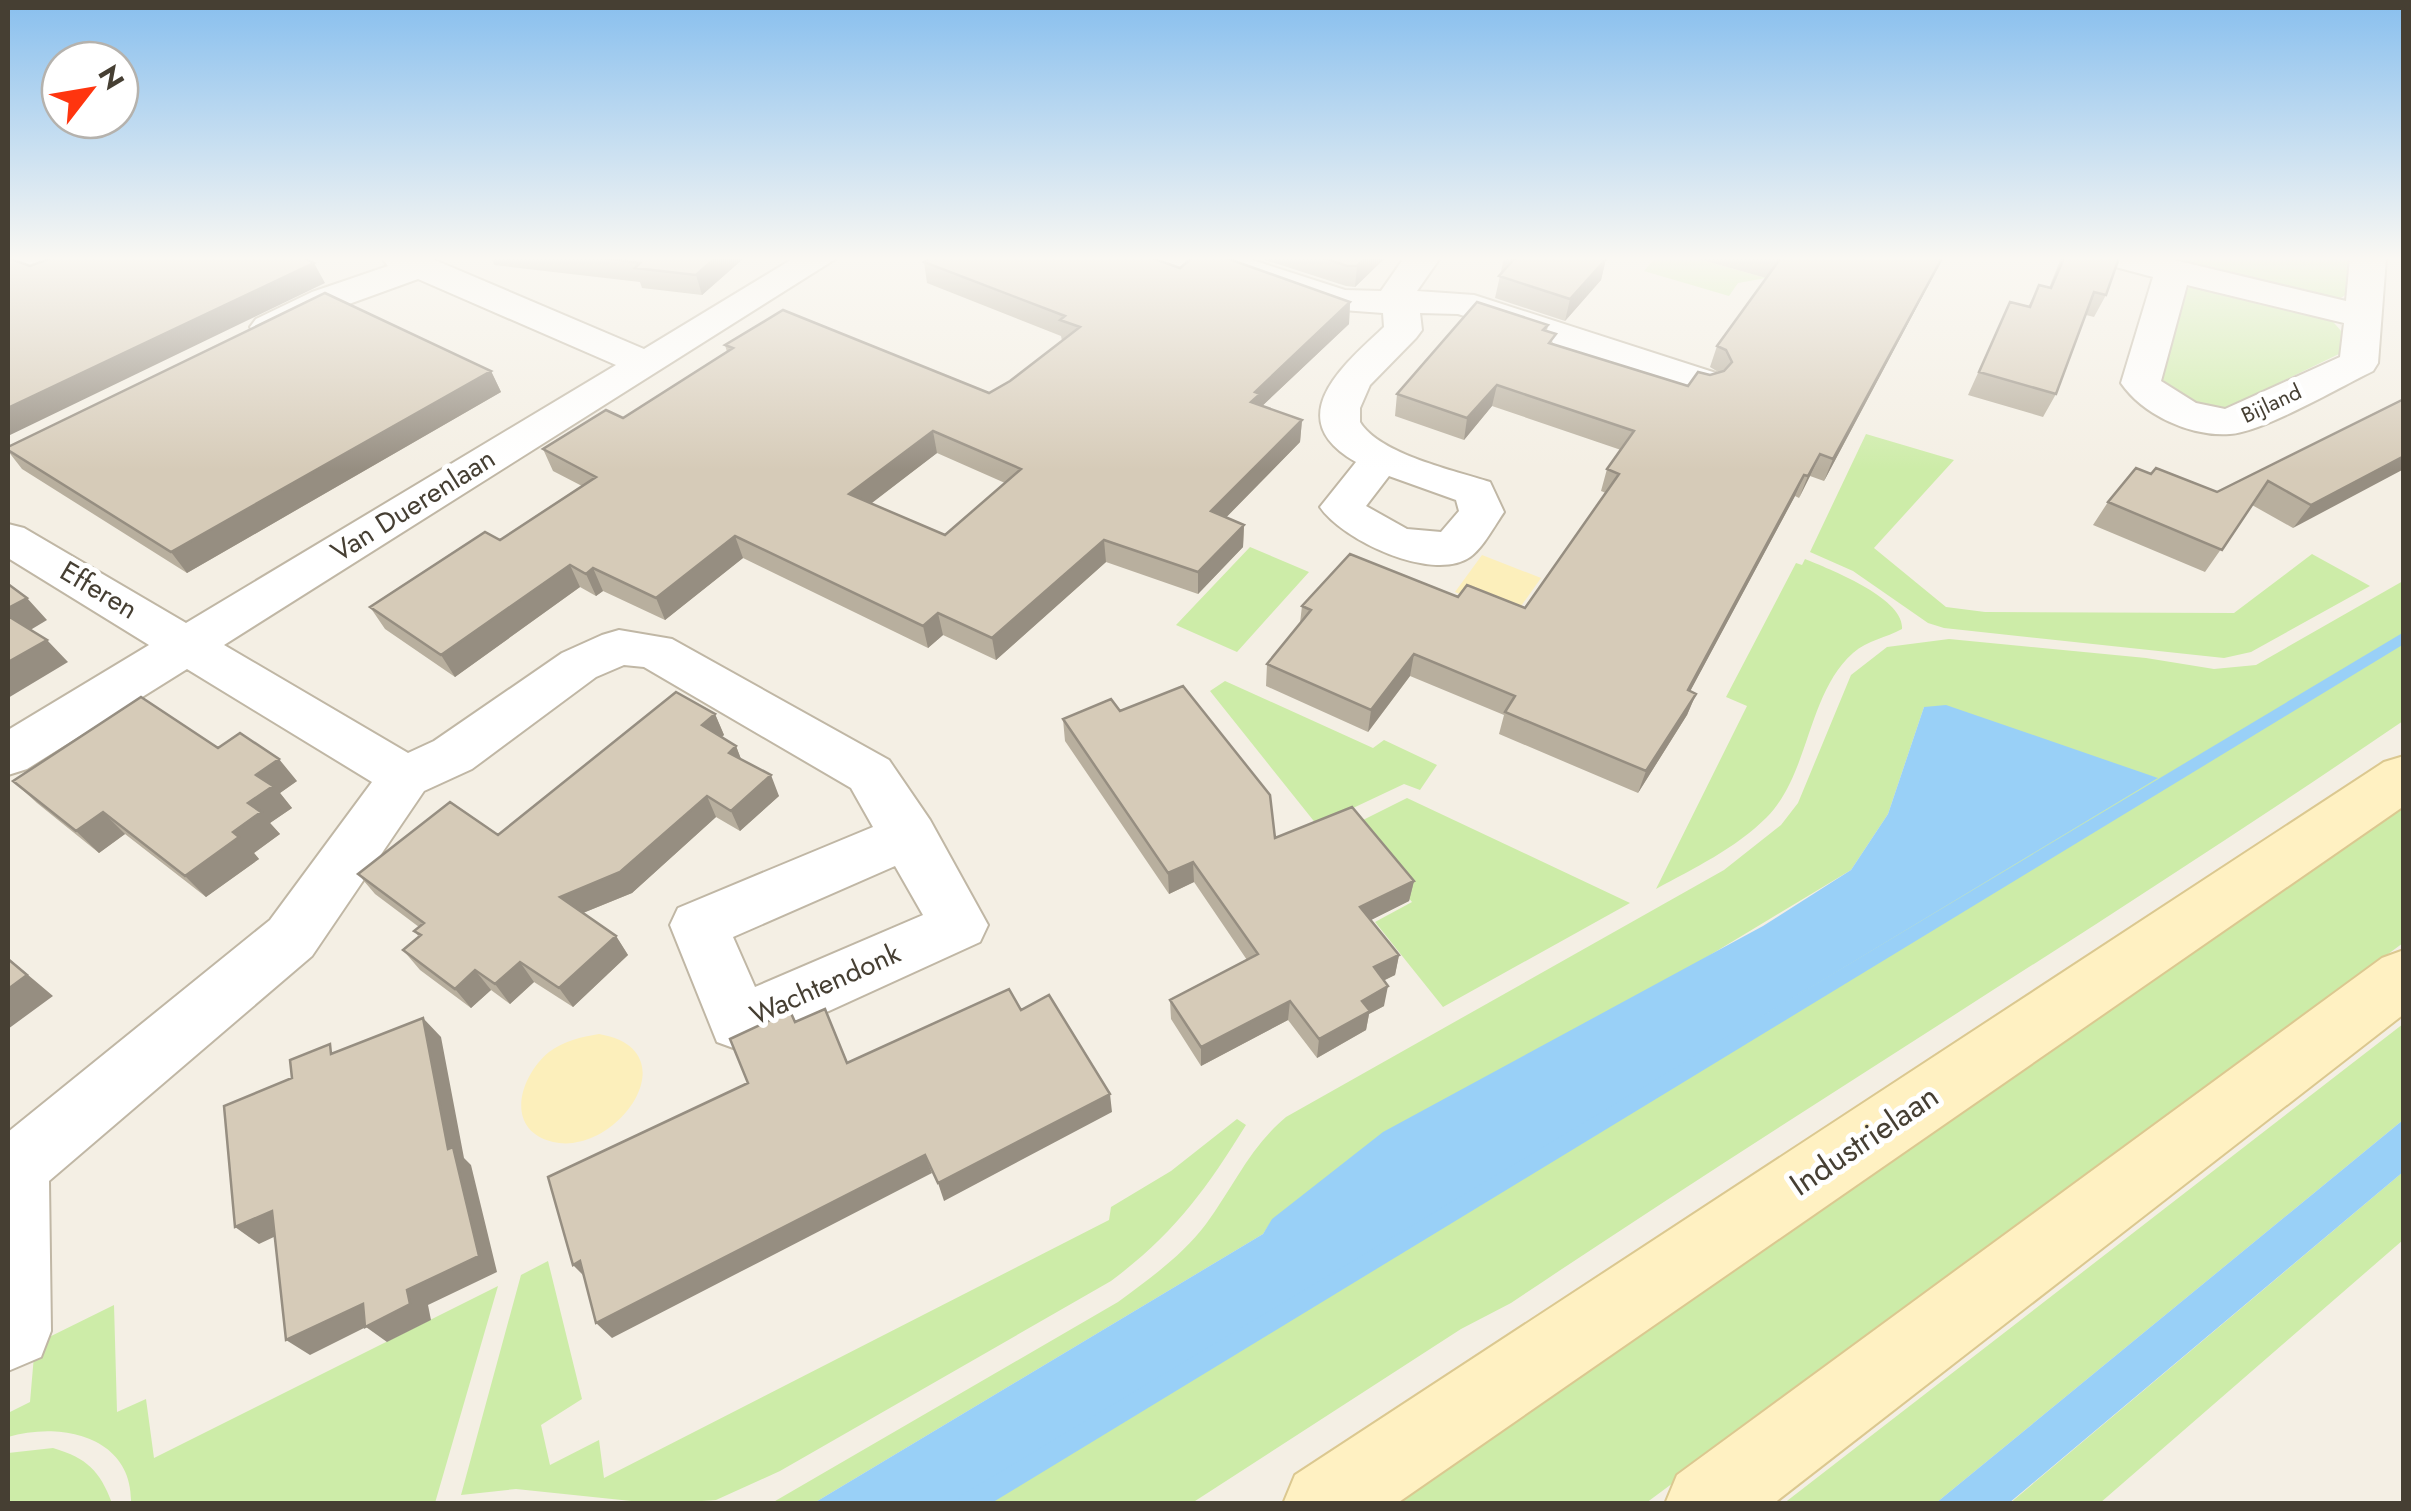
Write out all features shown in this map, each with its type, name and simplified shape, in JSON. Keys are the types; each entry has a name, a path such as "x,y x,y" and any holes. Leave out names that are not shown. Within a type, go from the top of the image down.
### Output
{"main road":[{"name":"Industrielaan","path":"1324,1504 2404,777"},
{"path":"1706,1504 2404,978"}],"street":[{"path":"237,343 267,329"},
{"path":"569,329 644,363"},
{"name":"Van Duerenlaan","path":"8,755 702,329"},
{"path":"1381,459 1348,437 1340,419 1342,393 1403,329"},
{"path":"1539,329 1702,382"},
{"name":"Bijland","path":"2157,329 2141,383 2156,401 2208,421 2231,422 2358,362 2361,329"},
{"name":"Efferen","path":"8,538 189,644"},
{"path":"189,644 405,777"},
{"path":"8,1334 15,1331 12,1170 291,938 405,777 453,755 579,664 620,647 656,651 870,774 910,836"}],"green space":[{"path":"2173,329 2339,329 2342,332 2339,354 2225,409 2200,410 2159,380"},
{"path":"1866,434 1954,460 1874,548 1946,607 1985,612 2234,613 2312,554 2370,586 2251,652 2224,658 1944,628 1928,623 1853,571 1810,552"},
{"path":"1250,547 1309,572 1237,652 1176,625"},
{"path":"1805,559 1879,596 1900,618 1902,629 1859,649 1838,670 1817,711 1792,779 1767,817 1728,848 1656,889 1747,706 1726,697 1796,563 1802,565"},
{"path":"2403,581 2403,721 1511,1303 1461,1329 1192,1503 956,1503 2157,778 1924,707 1888,814 1851,870 1273,1219 1263,1234 814,1503 770,1504 1141,1285 1197,1236 1252,1154 1286,1117 1724,870 1781,825 1798,803 1851,675 1887,647 1949,639 2146,658 2214,669 2256,665"},
{"path":"1225,681 1373,748 1384,740 1437,765 1420,790 1404,784 1317,825 1210,691"},
{"path":"1407,798 1630,903 1443,1007 1375,922 1412,902 1349,827"},
{"path":"2403,806 2403,943 1646,1503 1379,1504"},
{"path":"2403,1024 2403,1120 1936,1503 1783,1504"},
{"path":"1237,1119 1246,1125 1202,1191 1153,1246 1111,1281 780,1471 716,1500 660,1504 516,1489 461,1495 521,1275 548,1261 582,1399 541,1425 550,1465 599,1440 604,1478 1109,1220 1111,1207 1171,1171"},
{"path":"2403,1172 2403,1240 2100,1503 2009,1504"},
{"path":"498,1286 435,1503 131,1503 128,1480 120,1462 107,1448 70,1433 28,1432 8,1437 8,1413 30,1402 35,1344 114,1305 117,1412 146,1399 154,1458"},
{"path":"53,1448 91,1467 112,1503 8,1503 8,1453"}],"sand":[{"path":"1482,555 1541,578 1514,616 1455,592"},
{"path":"599,1034 626,1044 640,1060 642,1079 635,1100 620,1119 600,1134 577,1142 553,1142 538,1136 522,1115 521,1102 530,1075 555,1048"}],"water":[{"path":"1946,705 2158,778 956,1503 814,1503 1263,1234 1272,1219 1383,1132 1763,926 1851,870 1888,814 1924,707"},
{"path":"2403,1120 2403,1172 2009,1503 1936,1503"}],"building":[{"path":"8,329 176,329 8,408"},
{"path":"252,329 401,329 491,371 171,552 8,447"},
{"path":"752,329 829,329 989,393 1078,329 1322,329 1255,392 1260,394 1251,402 1302,420 1211,511 1244,525 1198,572 1104,540 992,638 938,613 923,626 735,536 656,598 593,568 586,574 570,565 441,655 370,607 485,532 500,540 596,477 543,449 606,410 623,418 733,348 725,345","holes":["933,431 1021,469 945,535 849,494"]},
{"path":"1454,329 1544,329 1556,334 1549,343 1688,386 1698,372 1710,375 1724,371 1732,362 1726,350 1717,346 1730,329 1904,329 1833,459 1820,454 1808,476 1804,475 1688,690 1696,694 1646,771 1505,712 1515,696 1414,654 1371,710 1267,664 1311,610 1302,606 1350,554 1458,597 1467,585 1525,608 1619,474 1607,469 1634,431 1497,385 1467,418 1397,394"},
{"path":"1998,329 2080,329 2056,394 1979,372"},
{"path":"2404,399 2404,456 2311,505 2268,481 2222,550 2108,502 2136,468 2151,474 2156,468 2217,492"},
{"path":"8,584 27,598 8,608"},
{"path":"8,616 47,640 8,662"},
{"path":"1183,686 1270,795 1275,838 1352,807 1414,881 1360,907 1399,955 1374,967 1388,986 1362,1001 1370,1011 1319,1039 1290,1001 1201,1047 1170,1000 1258,954 1193,862 1168,873 1063,719 1111,699 1120,711"},
{"path":"676,692 715,714 702,725 736,746 729,753 771,775 731,811 707,796 620,872 560,897 616,936 559,988 520,962 495,984 475,970 455,989 403,950 421,935 414,931 424,923 358,874 450,802 498,835"},
{"path":"141,697 218,748 240,733 279,759 256,775 273,786 248,803 261,812 233,832 239,837 185,876 103,812 76,831 13,781"},
{"path":"8,959 27,975 8,989"},
{"path":"1009,989 1021,1010 1049,995 1110,1094 938,1183 925,1155 596,1323 580,1261 573,1265 548,1177 748,1083 730,1039 790,1011 795,1022 825,1009 847,1063"},
{"path":"423,1018 448,1149 453,1147 479,1256 407,1290 410,1304 365,1327 363,1304 286,1340 272,1211 235,1227 224,1106 292,1078 290,1060 330,1044 331,1054"}],"waterway":[{"path":"968,1504 2404,637"}]}
